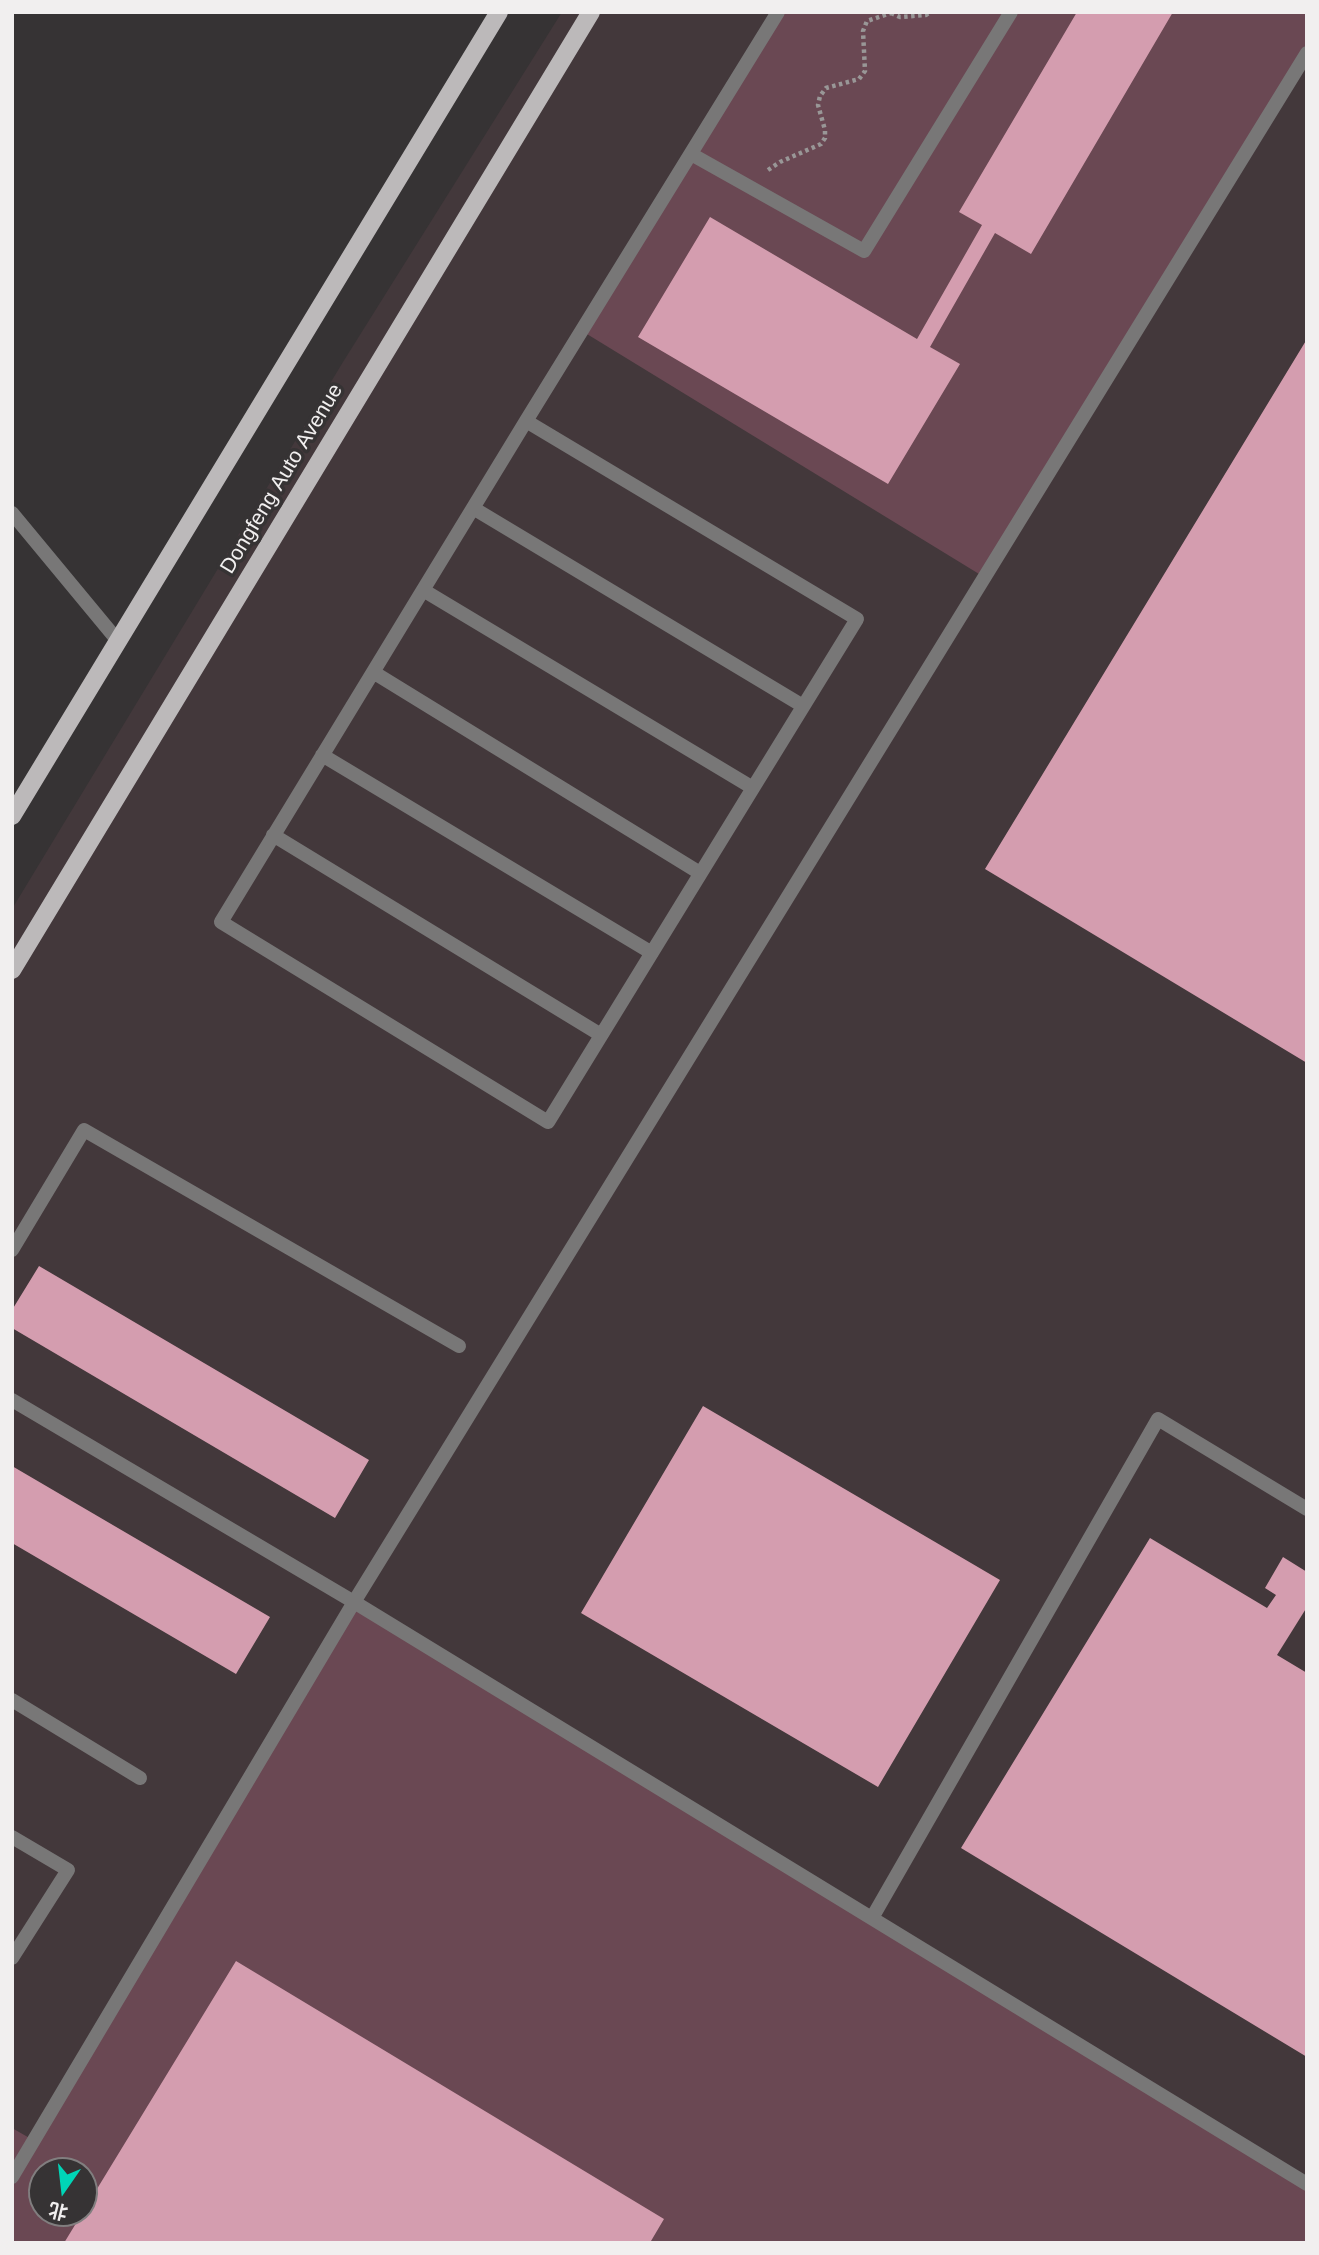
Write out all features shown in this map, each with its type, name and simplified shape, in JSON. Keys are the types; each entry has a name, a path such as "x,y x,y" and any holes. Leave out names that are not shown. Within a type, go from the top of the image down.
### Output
{"main road":[{"path":"12,816 499,12"},
{"name":"Dongfeng Auto Avenue","path":"12,970 591,12"}],"street":[{"path":"526,421 857,619 548,1122 221,922 526,421 778,12"},
{"path":"691,154 864,251 1011,12"},
{"path":"12,2177 355,1602 1307,53"},
{"path":"473,508 803,706"},
{"path":"12,513 118,641"},
{"path":"423,590 753,788"},
{"path":"373,671 700,873"},
{"path":"323,755 652,953"},
{"path":"273,835 601,1035"},
{"path":"12,1250 84,1130 459,1346"},
{"path":"12,1400 355,1602 1307,2184"},
{"path":"872,1918 1158,1419 1307,1508"},
{"path":"12,1700 140,1778"},
{"path":"12,1837 68,1870 12,1958"}],"path":[{"path":"755,190 768,170 821,144 825,138 818,105 820,96 826,88 859,79 865,71 863,31 867,21 891,12 900,17 926,15 930,12"}],"shaded area":[{"path":"562,12 1307,12 1307,2243 12,2243 12,909 343,362"},
{"path":"778,12 1307,12 1307,53 984,577 582,331"},
{"path":"354,1602 1307,2184 1307,2243 12,2243 12,2128 33,2140"}],"building":[{"path":"1077,12 1173,12 1031,254 995,233 930,347 960,364 888,484 638,337 710,217 917,339 982,225 959,212"},
{"path":"1307,339 1307,1063 985,869"},
{"path":"39,1266 369,1460 335,1518 12,1328 12,1310"},
{"path":"703,1406 1000,1580 878,1787 581,1613"},
{"path":"12,1466 270,1617 236,1674 12,1543"},
{"path":"1150,1538 1267,1608 1276,1595 1265,1588 1283,1557 1307,1572 1307,1607 1277,1655 1307,1673 1307,2057 961,1848"},
{"path":"236,1961 664,2219 651,2241 654,2243 64,2243 74,2227 98,2227 98,2187"}]}
